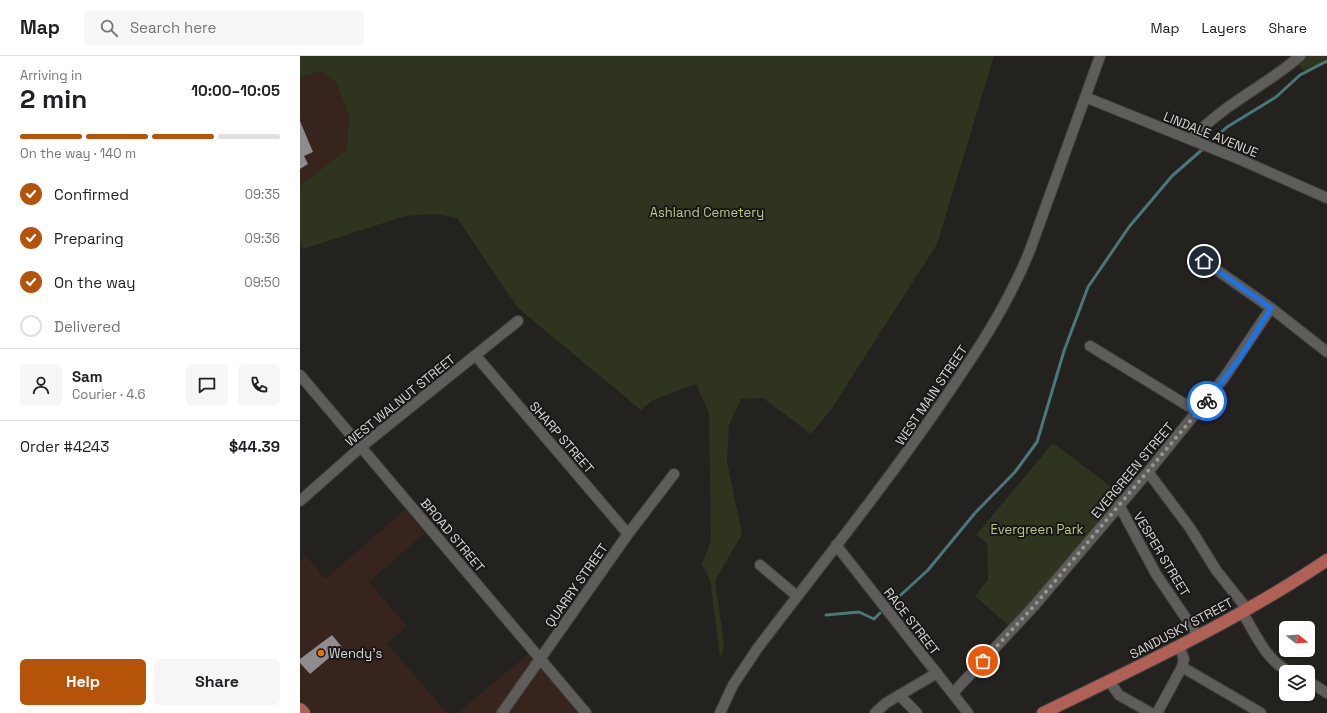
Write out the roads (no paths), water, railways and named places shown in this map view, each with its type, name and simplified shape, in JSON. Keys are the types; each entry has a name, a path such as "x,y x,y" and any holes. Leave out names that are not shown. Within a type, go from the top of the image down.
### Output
{"main road":[{"name":"SANDUSKY STREET","path":"1043,713 1198,636 1327,560"},
{"path":"300,709 304,713"}],"street":[{"name":"WEST MAIN STREET","path":"720,713 740,672 914,443 970,361 1009,297 1030,250 1100,56"},
{"path":"1194,141 1205,125 1270,80 1300,56"},
{"name":"LINDALE AVENUE","path":"1085,97 1220,151 1327,198"},
{"path":"1204,261 1271,308 1327,352"},
{"name":"EVERGREEN STREET","path":"953,693 1034,606 1198,412 1240,358 1271,308"},
{"name":"WEST WALNUT STREET","path":"300,501 361,447 518,321"},
{"path":"1090,346 1198,412"},
{"name":"SHARP STREET","path":"476,356 628,534"},
{"name":"BROAD STREET","path":"300,375 586,713"},
{"path":"1148,472 1190,528 1216,570 1244,610 1267,655 1279,665"},
{"name":"QUARRY STREET","path":"502,713 628,534 674,474"},
{"name":"VESPER STREET","path":"1119,505 1156,574 1198,636"},
{"name":"RACE STREET","path":"836,545 968,713"},
{"path":"760,565 797,596"},
{"path":"1157,713 1182,668 1184,659 1179,646"},
{"path":"1182,668 1261,713"},
{"path":"875,713 882,706 899,695 937,673"},
{"path":"1109,681 1119,695 1151,713"},
{"path":"1315,685 1327,693"},
{"path":"899,695 917,713"}],"waterway":[{"path":"1208,144 1227,127 1276,97 1300,75 1327,61"},
{"path":"892,603 928,570 975,513 1015,472 1037,442 1064,351 1088,287 1129,227 1172,176 1204,148"},
{"path":"826,615 859,612 874,619 880,613"}],"place":[{"name":"Wendy's","path":"321,653"}],"park label":[{"name":"Ashland Cemetery","path":"707,212"},
{"name":"Evergreen Park","path":"1037,529"}]}
